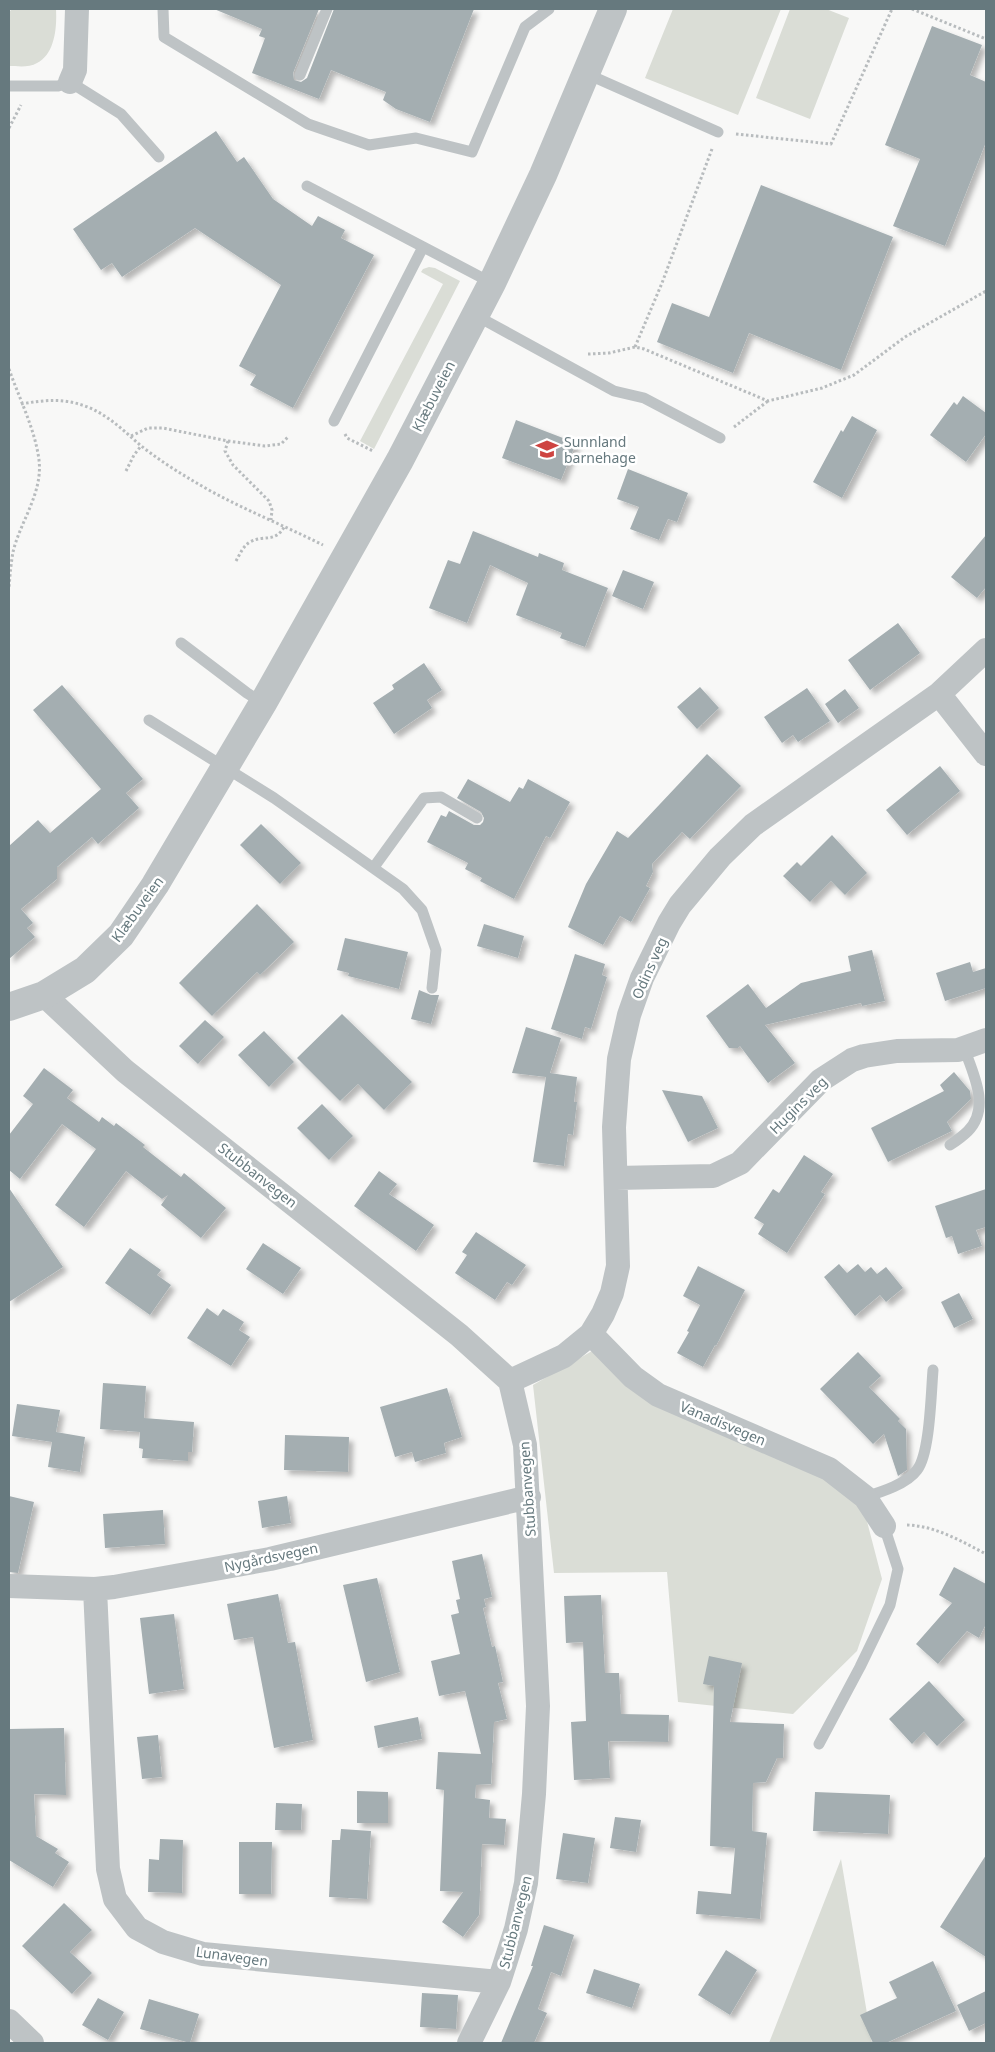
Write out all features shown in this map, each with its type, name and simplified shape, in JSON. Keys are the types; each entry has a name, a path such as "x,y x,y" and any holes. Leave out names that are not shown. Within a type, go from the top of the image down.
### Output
{"street":[{"path":"70,82 75,70 77,9"},
{"name":"Klæbuveien","path":"9,1007 44,995 85,970 121,935 155,885 225,769 396,468 492,283 543,175 587,74 608,10"},
{"name":"Odins veg","path":"510,1381 564,1356 591,1334 603,1314 612,1292 618,1266 614,1103 620,1052 629,1015 642,978 680,905 720,857 753,825 939,694 986,650"},
{"path":"939,694 986,754"},
{"name":"Stubbanvegen","path":"44,995 125,1071 459,1335 510,1381 525,1445 529,1497 538,1706 534,1794 526,1883 516,1929 500,1982 469,2043"},
{"name":"Hugins veg","path":"616,1178 713,1176 740,1163 821,1080 852,1060 870,1054 897,1051 964,1048 986,1040"},
{"name":"Vanadisvegen","path":"591,1334 633,1377 658,1396 829,1469 866,1497 884,1526"},
{"name":"Nygårdsvegen","path":"9,1586 95,1589 270,1559 529,1497"},
{"name":"Lunavegen","path":"95,1589 108,1869 115,1899 137,1928 163,1942 203,1954 500,1982"},
{"path":"9,2021 32,2043"}],"lane":[{"path":"163,9 164,37 308,124 369,145 416,138 472,152 525,27 549,9"},
{"path":"300,74 327,9"},
{"path":"587,74 718,132"},
{"path":"9,86 58,86 70,82 120,114 159,157"},
{"path":"307,186 492,283"},
{"path":"334,421 423,247"},
{"path":"475,315 614,391 644,398 720,438"},
{"path":"181,643 263,703"},
{"path":"148,720 274,798 403,889 422,910 436,950 432,988"},
{"path":"374,867 424,798 442,797 477,818"},
{"path":"950,1145 969,1130 976,1118 979,1106 977,1085 964,1048"},
{"path":"866,1497 896,1486 917,1471 924,1455 933,1370"},
{"name":"Vanadisvegen","path":"819,1744 890,1605 898,1569 884,1526"}],"path":[{"path":"635,347 662,283 718,132 831,144 892,9"},
{"path":"912,9 986,39"},
{"path":"9,128 23,102"},
{"path":"720,438 768,401 822,388 854,375 905,337 986,291"},
{"path":"561,362 577,354 609,353 635,347 768,401"},
{"path":"9,369 34,439 39,461 38,479 13,552 9,587"},
{"path":"21,404 44,400 65,400 86,406 108,417 142,446 190,479 242,507 329,548"},
{"path":"334,421 348,438 381,455"},
{"path":"131,436 148,428 163,428 228,441 265,446 281,444 290,436"},
{"path":"228,441 225,451 233,465 270,501 272,510 271,520"},
{"path":"126,471 134,455 142,446"},
{"path":"236,561 242,550 251,542 280,534 285,526"},
{"path":"884,1526 903,1525 928,1528 986,1554"}],"shaded area":[{"path":"12,9 56,9 55,32 51,47 43,59 34,65 9,66 9,12"},
{"path":"673,9 781,9 738,115 645,78"},
{"path":"790,9 826,9 849,18 810,119 756,98"},
{"path":"429,267 435,268 460,281 374,449 360,441 443,284 421,272"},
{"path":"599,1347 663,1402 815,1466 863,1506 882,1579 857,1651 793,1714 678,1702 667,1572 554,1573 533,1385"},
{"path":"841,1859 872,2043 769,2043"}],"building":[{"path":"214,9 319,9 293,73 294,80 301,82 307,78 334,9 474,9 430,122 396,109 383,100 386,92 331,70 319,99 252,73 265,38 259,36 262,29"},
{"path":"932,26 982,45 970,75 986,82 986,142 945,246 893,226 920,159 885,145"},
{"path":"216,131 237,162 244,157 273,199 312,226 318,216 345,230 341,238 374,255 293,408 250,385 256,375 239,366 281,285 195,228 122,277 112,263 101,270 73,229"},
{"path":"761,185 893,237 841,370 749,333 733,373 657,342 672,303 709,317"},
{"path":"963,396 986,413 986,434 966,462 930,435 954,402 957,405"},
{"path":"852,416 877,430 842,498 813,482 841,430 843,432"},
{"path":"516,420 576,443 561,480 502,458"},
{"path":"628,469 688,493 677,522 668,519 659,540 630,529 639,507 617,499"},
{"path":"473,531 538,557 539,553 564,563 562,570 608,588 585,647 560,638 562,633 516,615 528,583 490,565 467,623 429,608 448,560 460,564"},
{"path":"986,535 986,587 977,598 951,577"},
{"path":"623,570 654,582 643,609 612,596"},
{"path":"898,623 920,653 870,690 848,660"},
{"path":"424,663 442,690 427,700 432,708 394,734 373,703 394,689 392,685"},
{"path":"62,685 143,779 126,793 139,808 98,844 92,837 57,867 57,879 21,909 33,923 27,928 35,937 9,959 9,846 38,820 50,833 101,789 33,710"},
{"path":"700,687 719,708 697,729 677,707"},
{"path":"807,688 830,721 798,742 793,735 782,743 764,717"},
{"path":"845,689 859,708 838,723 825,704"},
{"path":"707,754 741,786 690,839 682,832 652,864 653,872 646,886 650,888 631,922 620,916 603,945 568,927 586,884 617,831 628,838"},
{"path":"940,766 960,791 907,835 886,810"},
{"path":"468,779 510,802 519,787 523,789 528,779 570,802 550,838 546,836 514,899 480,881 482,878 465,869 468,863 427,842 441,815 446,817 449,811 474,825 480,825 483,822 484,818 481,812 457,798"},
{"path":"261,824 301,863 280,884 240,845"},
{"path":"832,835 867,873 845,895 831,881 810,902 783,876 797,862 801,866"},
{"path":"257,904 294,942 260,975 257,972 212,1016 179,983"},
{"path":"484,924 524,936 518,958 477,946"},
{"path":"345,938 408,952 399,989 348,976 349,973 337,970"},
{"path":"872,950 885,1001 862,1006 861,1003 765,1025 795,1063 768,1083 740,1046 738,1048 729,1048 706,1016 748,984 766,1008 801,983 851,971 848,956"},
{"path":"575,954 605,964 602,975 607,977 591,1029 585,1027 582,1039 551,1029"},
{"path":"970,962 973,972 986,968 986,988 945,1001 936,973"},
{"path":"419,990 431,995 439,995 431,1024 411,1019"},
{"path":"342,1014 412,1082 384,1110 358,1084 340,1101 297,1058"},
{"path":"205,1020 224,1037 198,1064 179,1046"},
{"path":"526,1027 561,1038 550,1073 577,1077 574,1102 577,1102 573,1135 568,1134 564,1166 533,1162 546,1077 512,1073"},
{"path":"264,1031 294,1062 269,1087 238,1055"},
{"path":"44,1068 73,1090 67,1098 99,1122 102,1117 114,1126 116,1123 145,1145 143,1147 181,1177 184,1173 226,1208 201,1238 161,1205 168,1195 162,1199 126,1171 84,1227 55,1205 96,1149 62,1124 20,1179 9,1170 9,1135 33,1104 23,1096"},
{"path":"954,1072 970,1091 971,1099 947,1122 952,1131 888,1162 871,1128 944,1091 940,1085"},
{"path":"662,1090 702,1096 718,1128 688,1142"},
{"path":"322,1104 353,1136 329,1160 297,1128"},
{"path":"804,1155 833,1174 821,1192 825,1194 787,1253 758,1234 764,1224 754,1218 773,1189 779,1193"},
{"path":"379,1171 397,1184 389,1194 434,1225 416,1251 354,1206"},
{"path":"9,1188 63,1267 9,1302"},
{"path":"986,1189 986,1227 976,1230 982,1246 958,1254 952,1236 946,1238 935,1206"},
{"path":"476,1232 526,1265 512,1285 507,1282 495,1300 455,1273 467,1255 462,1252"},
{"path":"263,1243 301,1268 283,1294 246,1269"},
{"path":"130,1248 161,1270 157,1275 171,1285 150,1315 105,1283"},
{"path":"839,1264 847,1273 858,1264 865,1272 871,1267 877,1274 886,1267 903,1288 886,1302 880,1295 855,1316 824,1277"},
{"path":"698,1266 745,1290 703,1367 677,1353 689,1332 687,1331 700,1305 683,1296"},
{"path":"959,1293 973,1319 954,1328 941,1302"},
{"path":"207,1308 218,1316 223,1309 244,1322 239,1330 250,1337 231,1366 187,1338"},
{"path":"858,1352 881,1376 869,1387 900,1419 898,1421 906,1429 907,1470 898,1476 884,1434 873,1444 820,1389"},
{"path":"103,1383 146,1386 144,1418 194,1422 192,1452 188,1452 188,1461 142,1458 143,1449 139,1448 140,1432 100,1429"},
{"path":"447,1388 462,1437 444,1443 446,1453 415,1462 412,1452 395,1457 380,1407"},
{"path":"17,1404 60,1410 56,1432 85,1437 80,1472 48,1467 52,1442 12,1436"},
{"path":"285,1435 349,1437 348,1472 284,1470"},
{"path":"9,1496 34,1502 18,1573 9,1572"},
{"path":"287,1496 291,1523 262,1528 258,1501"},
{"path":"163,1510 165,1544 105,1548 103,1514"},
{"path":"482,1554 492,1597 484,1599 486,1607 483,1608 492,1647 495,1646 503,1682 498,1683 507,1719 494,1722 491,1784 476,1785 475,1798 490,1800 489,1818 506,1819 504,1845 482,1844 479,1915 463,1937 442,1922 463,1892 440,1891 444,1790 436,1789 438,1752 481,1754 465,1691 439,1696 431,1661 460,1654 451,1615 459,1613 456,1600 460,1599 452,1561"},
{"path":"954,1567 986,1584 986,1624 979,1638 967,1631 938,1664 916,1644 952,1603 939,1595"},
{"path":"377,1578 400,1672 366,1682 343,1585"},
{"path":"278,1594 288,1643 295,1642 313,1740 274,1748 253,1637 234,1640 227,1604"},
{"path":"601,1595 605,1673 619,1673 621,1714 669,1715 668,1742 608,1741 610,1778 574,1780 571,1722 586,1721 583,1642 566,1643 564,1596"},
{"path":"174,1614 184,1689 149,1694 140,1618"},
{"path":"709,1656 742,1663 730,1722 784,1724 783,1758 777,1758 766,1782 753,1783 752,1831 767,1833 760,1919 696,1914 698,1891 731,1894 735,1848 710,1846 714,1686 703,1684"},
{"path":"929,1681 965,1720 937,1746 924,1732 912,1744 889,1719"},
{"path":"418,1717 422,1739 378,1748 374,1726"},
{"path":"64,1728 66,1795 34,1794 36,1836 58,1849 55,1853 69,1862 53,1887 9,1860 9,1729"},
{"path":"158,1735 162,1777 142,1779 137,1737"},
{"path":"357,1791 388,1792 388,1823 357,1823"},
{"path":"815,1792 890,1795 888,1834 813,1831"},
{"path":"276,1803 302,1804 301,1830 275,1830"},
{"path":"615,1817 641,1820 636,1852 610,1848"},
{"path":"341,1829 371,1831 367,1899 329,1897 332,1840 340,1840"},
{"path":"563,1833 595,1838 588,1883 556,1879"},
{"path":"160,1839 183,1840 182,1893 148,1892 149,1859 159,1860"},
{"path":"239,1842 272,1842 271,1894 239,1894"},
{"path":"986,1855 986,1957 940,1927"},
{"path":"64,1903 92,1930 70,1952 92,1973 72,1994 22,1946"},
{"path":"544,1925 574,1935 561,1976 551,1972 538,2009 547,2013 534,2043 501,2043 533,1966 531,1966"},
{"path":"726,1950 757,1970 730,2015 698,1995"},
{"path":"933,1961 956,2011 886,2043 873,2043 860,2015 897,1998 889,1982"},
{"path":"594,1969 640,1984 632,2008 586,1993"},
{"path":"986,1991 986,2023 969,2031 957,2005"},
{"path":"422,1993 458,1995 456,2029 420,2027"},
{"path":"98,1998 124,2012 108,2040 82,2025"},
{"path":"149,1999 199,2014 190,2043 140,2029"}],"place":[{"name":"Sunnland barnehage","path":"547,449"}]}
